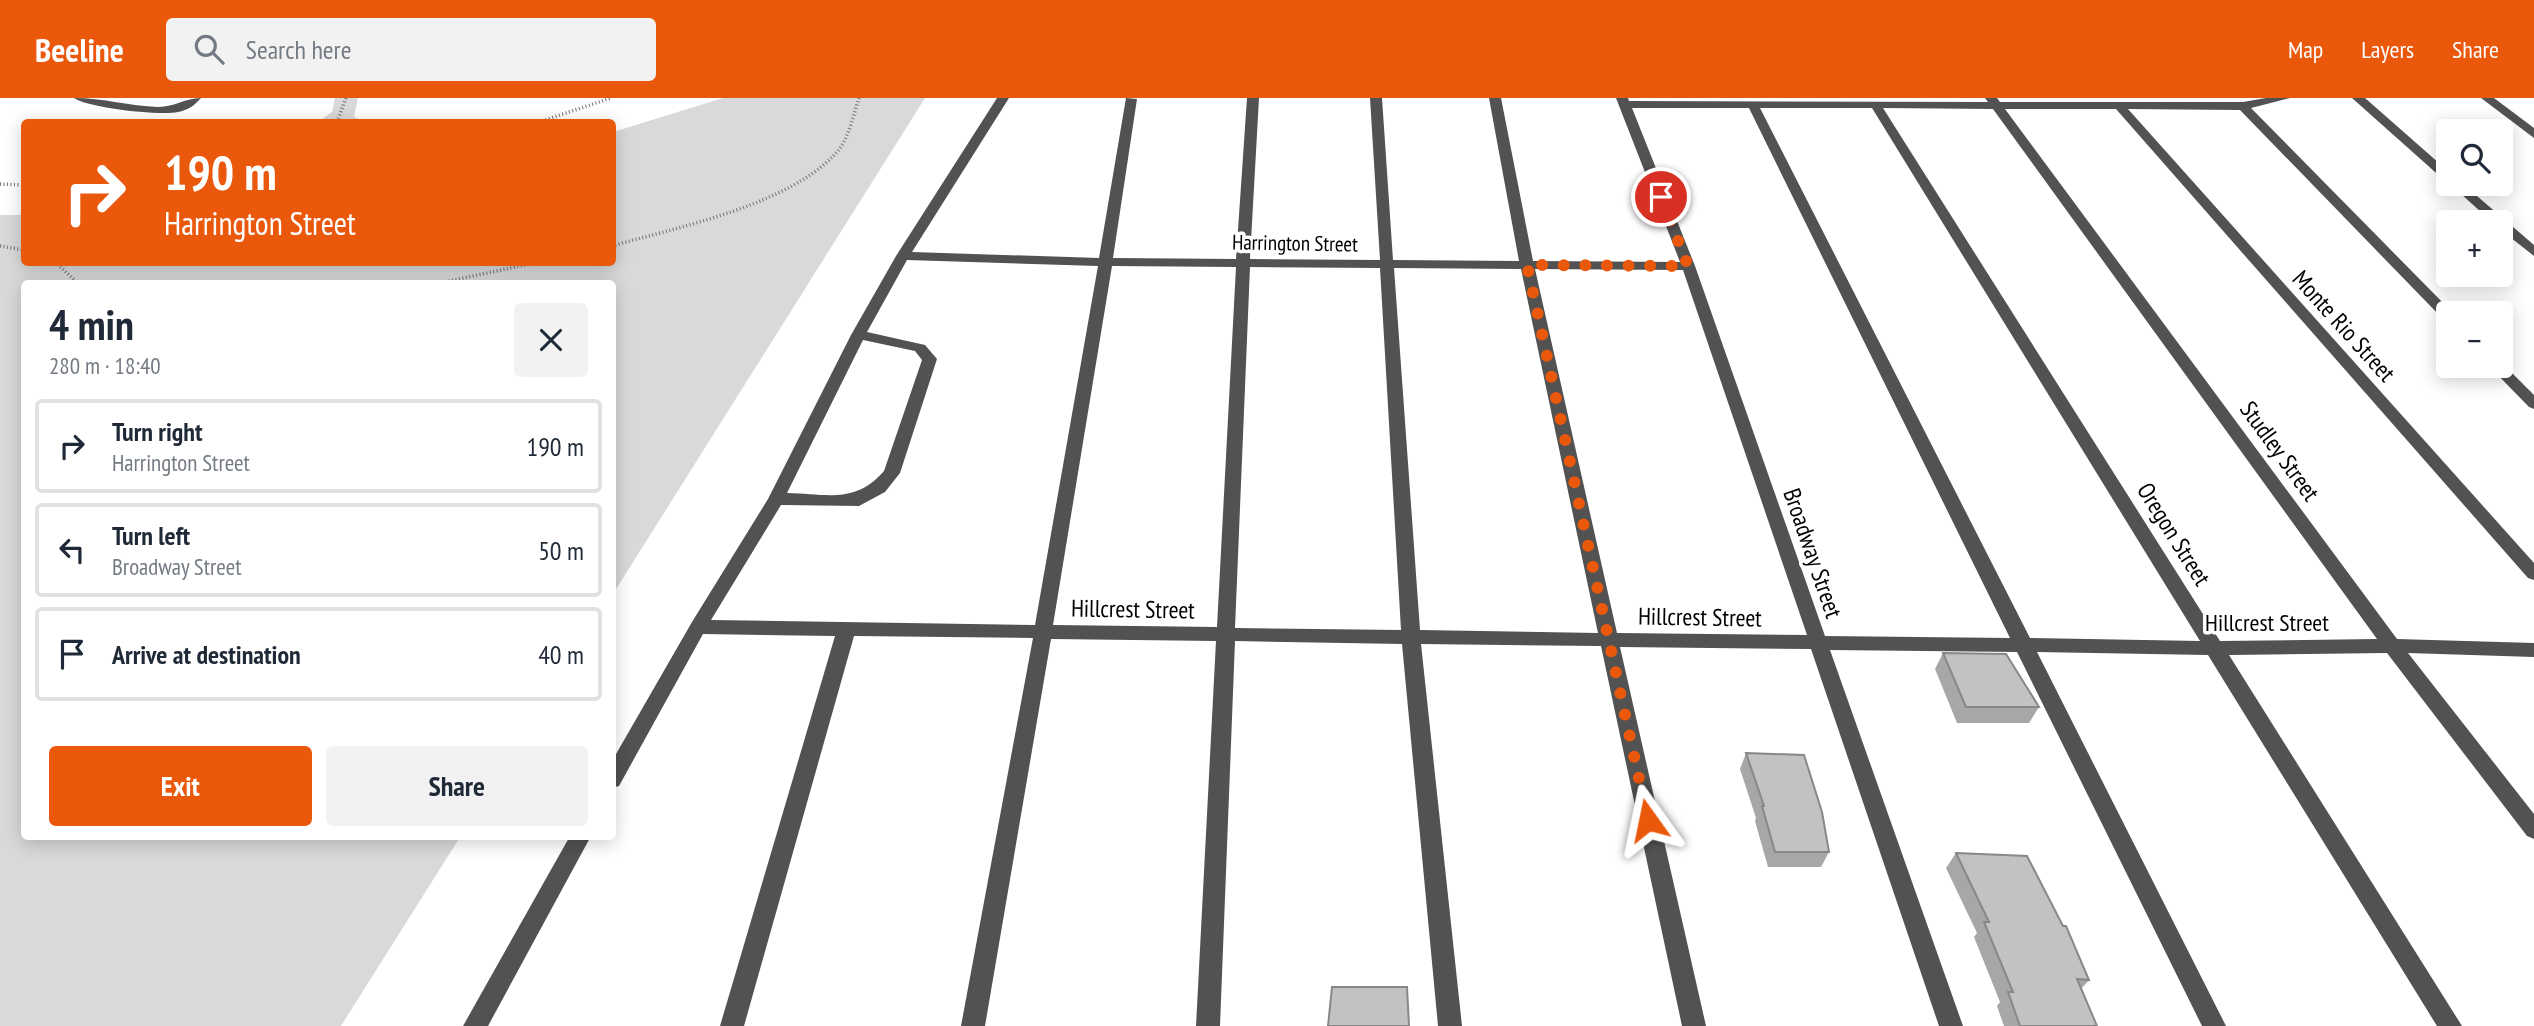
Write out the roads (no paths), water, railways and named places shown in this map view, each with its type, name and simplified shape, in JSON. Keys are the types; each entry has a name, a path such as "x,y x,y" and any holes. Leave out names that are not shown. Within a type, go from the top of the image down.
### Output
{"street":[{"path":"80,98 156,111 181,109 194,102 195,98"},
{"path":"616,772 698,627 776,499 858,335 902,256 1003,98"},
{"path":"1208,1026 1253,98"},
{"path":"1376,98 1411,637 1450,1026"},
{"path":"1495,98 1527,265 1694,1026"},
{"path":"1623,101 1876,106 1994,102 2120,107 2243,106 2284,98"},
{"path":"2358,98 2436,166"},
{"path":"2487,98 2534,134"},
{"path":"973,1026 1107,262 1131,99"},
{"name":"Broadway Street","path":"1623,101 1688,266 1951,1026"},
{"name":"Studley Street","path":"1994,102 2392,646 2534,830"},
{"path":"1753,105 2214,1026"},
{"name":"Oregon Street","path":"1876,106 2217,648 2450,1026"},
{"path":"2243,106 2436,304"},
{"name":"Monte Rio Street","path":"2120,107 2534,574"},
{"path":"2470,196 2485,210"},
{"path":"2513,234 2534,252"},
{"name":"Harrington Street","path":"902,256 1107,262 1688,266"},
{"path":"776,499 859,500 879,488 892,473 930,359 920,348 858,335"},
{"path":"2509,378 2534,404"},
{"name":"Hillcrest Street","path":"698,627 2217,648 2392,646 2534,650"},
{"path":"732,1026 846,630"},
{"path":"475,1026 579,840"}]}
